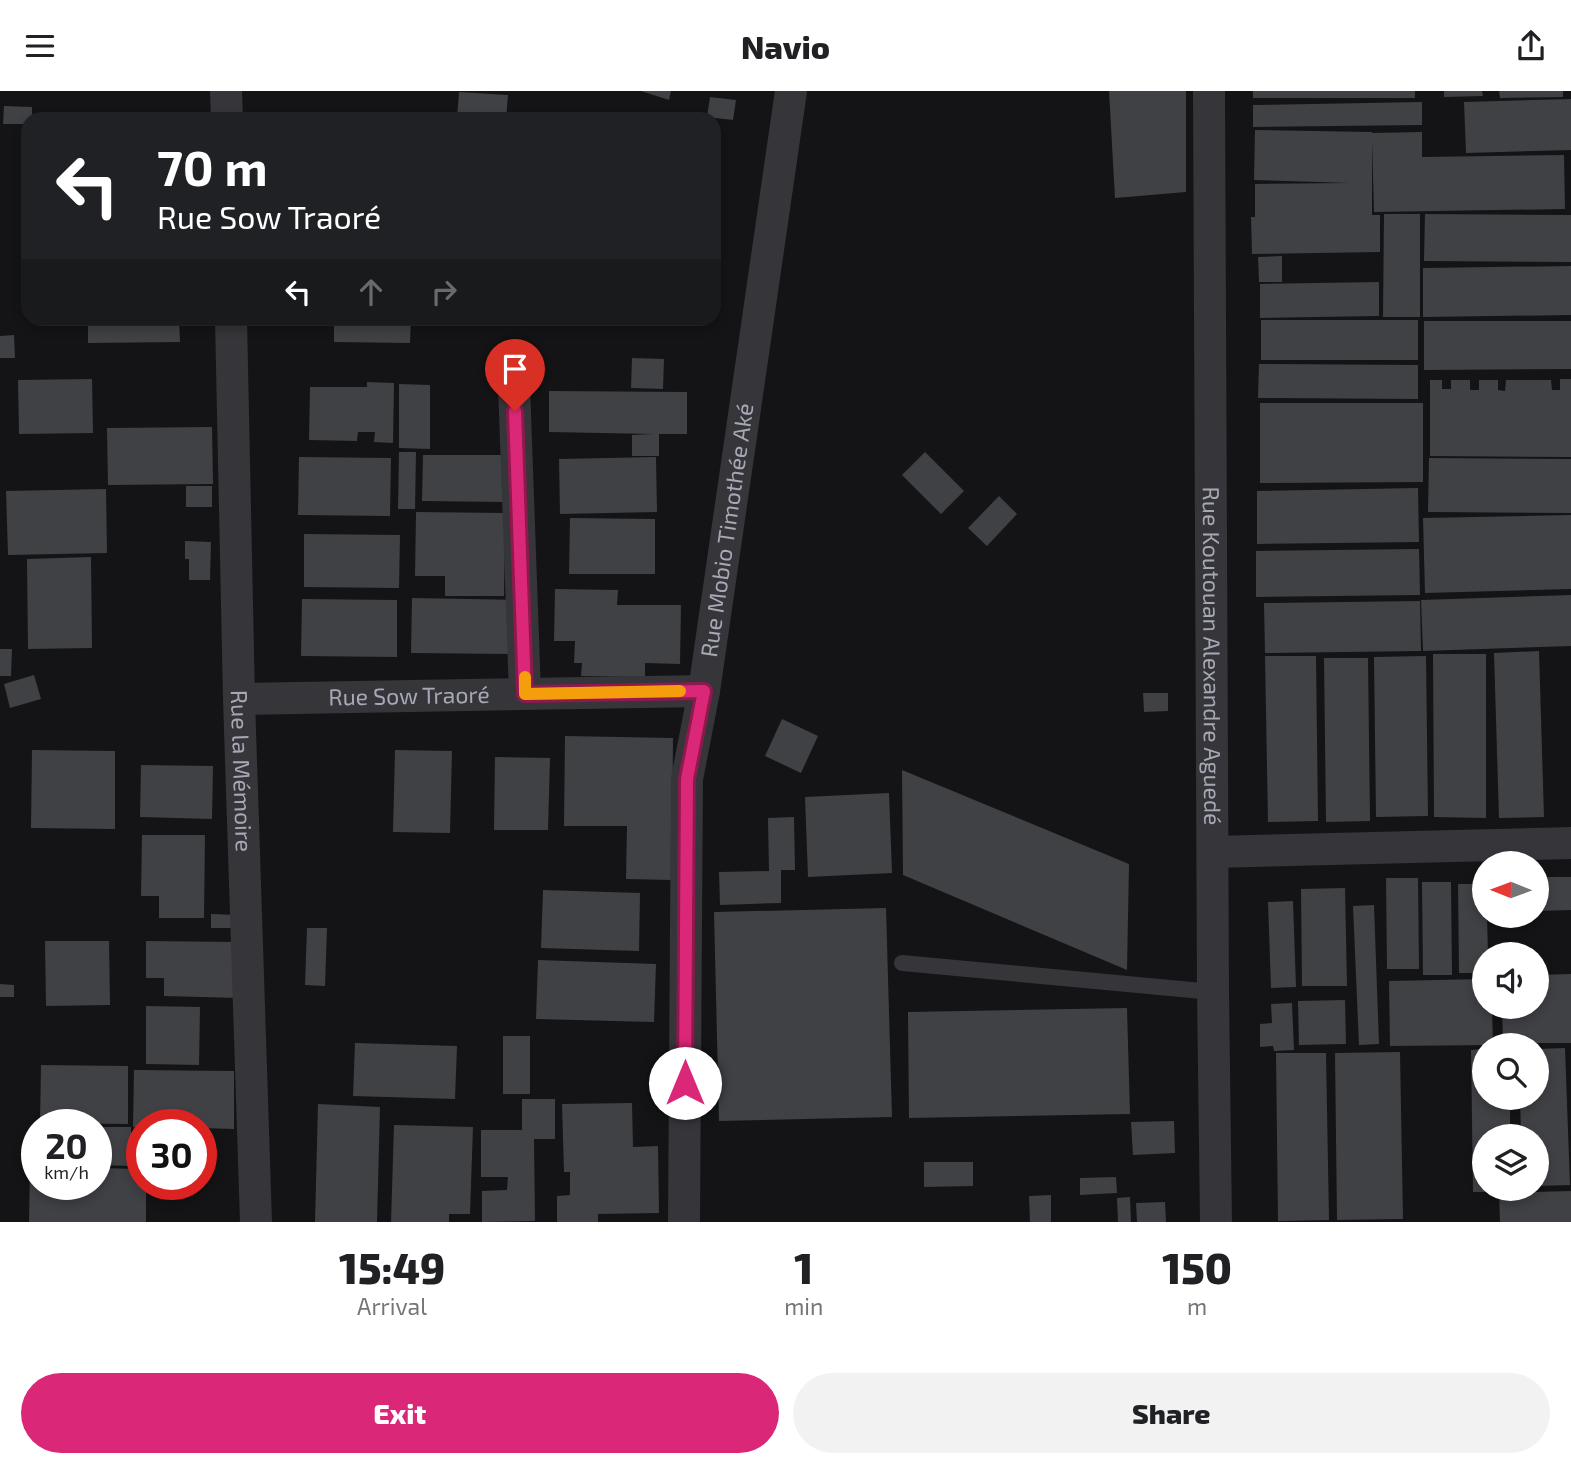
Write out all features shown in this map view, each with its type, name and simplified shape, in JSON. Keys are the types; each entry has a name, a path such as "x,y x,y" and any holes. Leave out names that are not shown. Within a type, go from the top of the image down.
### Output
{"street":[{"path":"226,91 227,112"},
{"name":"Rue Mobio Timothée Aké","path":"684,1222 687,779 704,691 791,91"},
{"name":"Rue Koutouan Alexandre Aguedé","path":"1209,91 1216,1222"},
{"name":"Rue la Mémoire","path":"231,326 239,699 256,1222"},
{"path":"514,386 525,694"},
{"name":"Rue Sow Traoré","path":"239,699 704,691"},
{"path":"1213,852 1571,843"}],"lane":[{"path":"902,963 1213,992"}],"building":[{"path":"641,91 671,91 669,100"},
{"path":"1109,91 1186,91 1186,192 1115,198"},
{"path":"1253,91 1415,91 1415,98 1253,98"},
{"path":"1444,91 1482,91 1483,96 1444,97"},
{"path":"1499,91 1563,91 1563,97 1500,98"},
{"path":"459,92 508,95 507,112 458,112"},
{"path":"710,97 736,100 733,120 721,119 721,112 708,112"},
{"path":"1571,99 1571,150 1466,153 1464,102"},
{"path":"1422,102 1422,125 1253,127 1253,105"},
{"path":"4,106 32,107 32,112 21,112 21,124 3,124"},
{"path":"1255,130 1422,132 1422,157 1564,155 1565,209 1374,212 1372,140 1372,215 1380,215 1380,252 1252,254 1251,217 1255,217 1255,184 1350,183 1254,180"},
{"path":"1384,214 1420,214 1420,317 1383,317"},
{"path":"1425,214 1571,215 1571,262 1424,261"},
{"path":"1282,256 1282,282 1259,282 1258,257"},
{"path":"1571,266 1571,315 1423,317 1423,268"},
{"path":"1379,282 1379,316 1260,318 1260,284"},
{"path":"1261,320 1418,320 1418,360 1261,360"},
{"path":"1424,321 1571,321 1571,369 1424,370"},
{"path":"88,326 179,326 180,342 88,343"},
{"path":"334,326 411,326 410,343 334,342"},
{"path":"14,335 15,358 0,358 0,336"},
{"path":"632,358 664,359 663,389 631,388"},
{"path":"1259,364 1418,365 1418,399 1258,398"},
{"path":"92,379 93,433 19,434 18,380"},
{"path":"1560,379 1571,379 1571,457 1430,456 1430,380 1442,380 1442,389 1451,389 1451,380 1470,380 1470,390 1479,390 1479,380 1498,380 1498,390 1505,391 1506,380 1551,380 1552,390 1560,390"},
{"path":"367,382 394,383 393,443 374,442 375,432 358,432 357,441 309,440 310,387 367,387"},
{"path":"399,384 430,385 430,449 399,448"},
{"path":"549,391 687,392 687,434 659,434 659,456 632,456 632,435 653,434 549,432"},
{"path":"1260,403 1423,403 1423,482 1260,483"},
{"path":"212,427 213,484 108,485 107,428"},
{"path":"399,452 416,452 415,509 398,509"},
{"path":"925,452 964,491 941,514 902,475"},
{"path":"423,455 507,455 506,502 422,501"},
{"path":"299,457 391,458 390,516 298,515"},
{"path":"656,457 657,512 560,514 559,459"},
{"path":"1429,458 1571,459 1571,513 1428,512"},
{"path":"186,486 212,486 212,507 186,507"},
{"path":"1418,488 1419,542 1257,544 1257,491"},
{"path":"106,489 107,553 8,555 6,491"},
{"path":"999,496 1017,514 987,546 968,528"},
{"path":"416,512 505,513 504,596 445,596 445,576 415,576"},
{"path":"1571,515 1571,589 1425,593 1423,518"},
{"path":"570,518 655,519 655,574 569,574"},
{"path":"304,534 400,535 399,588 304,587"},
{"path":"185,541 211,542 210,580 189,580 189,559 185,559"},
{"path":"1419,549 1420,595 1256,597 1256,551"},
{"path":"91,557 92,648 28,649 27,559"},
{"path":"555,589 618,590 617,605 681,605 680,664 645,663 645,677 581,676 582,663 574,663 575,641 554,641"},
{"path":"1571,595 1571,646 1423,651 1421,600"},
{"path":"412,598 518,600 517,654 411,653"},
{"path":"302,599 397,600 397,657 301,656"},
{"path":"1420,601 1421,651 1265,653 1264,603"},
{"path":"0,649 12,649 11,676 0,676"},
{"path":"1539,651 1544,817 1499,818 1494,653"},
{"path":"1433,654 1486,654 1486,818 1434,817"},
{"path":"1265,656 1316,656 1318,821 1268,822"},
{"path":"1426,656 1428,816 1376,817 1374,657"},
{"path":"1324,658 1368,658 1370,821 1326,822"},
{"path":"34,675 41,699 10,708 4,684"},
{"path":"1143,693 1168,693 1168,711 1144,712"},
{"path":"782,719 818,736 801,773 765,756"},
{"path":"565,736 673,738 672,880 626,879 627,826 564,826"},
{"path":"32,750 115,751 115,829 31,828"},
{"path":"395,750 452,751 450,833 393,832"},
{"path":"495,757 550,758 548,830 494,830"},
{"path":"141,765 213,766 212,819 140,817"},
{"path":"902,770 1129,864 1127,970 903,875"},
{"path":"889,793 892,873 808,877 805,797"},
{"path":"794,817 795,870 781,870 781,903 720,905 719,872 769,871 768,818"},
{"path":"142,835 205,835 204,918 159,918 159,896 141,896"},
{"path":"1549,877 1571,877 1571,910 1549,911"},
{"path":"1386,878 1418,878 1419,969 1387,969"},
{"path":"1422,882 1451,882 1452,975 1423,975"},
{"path":"1458,884 1472,884 1472,928 1487,928 1488,942 1472,942 1472,973 1459,973"},
{"path":"1345,888 1347,986 1302,986 1301,889"},
{"path":"543,890 640,893 639,951 541,948"},
{"path":"1293,901 1296,987 1271,988 1268,902"},
{"path":"1374,905 1379,1044 1359,1045 1353,906"},
{"path":"886,908 892,1117 719,1121 714,912"},
{"path":"211,914 238,915 238,928 211,928"},
{"path":"307,928 327,928 325,986 305,985"},
{"path":"45,941 109,941 110,1005 46,1006"},
{"path":"146,941 239,942 238,998 164,996 164,978 146,978"},
{"path":"538,960 656,964 654,1022 536,1019"},
{"path":"1571,974 1571,1043 1549,1043 1549,1033 1503,1033 1502,1019 1549,1019 1549,975"},
{"path":"1472,979 1472,1019 1492,1019 1493,1033 1472,1033 1472,1045 1390,1046 1389,981"},
{"path":"0,984 14,985 14,997 0,997"},
{"path":"1345,1000 1346,1044 1299,1045 1298,1001"},
{"path":"1292,1003 1294,1050 1274,1051 1273,1046 1260,1047 1260,1024 1272,1023 1271,1004"},
{"path":"146,1006 200,1007 199,1065 146,1064"},
{"path":"1127,1008 1130,1114 909,1118 908,1012"},
{"path":"503,1036 530,1036 530,1094 503,1094"},
{"path":"355,1043 457,1046 455,1099 353,1096"},
{"path":"1565,1048 1570,1185 1549,1186 1549,1124 1521,1124 1520,1110 1549,1110 1549,1049"},
{"path":"1471,1050 1472,1110 1510,1110 1510,1124 1472,1124"},
{"path":"1400,1052 1403,1219 1337,1220 1335,1053"},
{"path":"1276,1053 1326,1053 1329,1220 1278,1221"},
{"path":"41,1065 128,1066 126,1124 112,1124 112,1109 40,1109"},
{"path":"134,1070 234,1071 234,1129 217,1128 217,1109 133,1109"},
{"path":"522,1099 555,1099 555,1139 534,1139 535,1221 482,1222 482,1191 507,1190 508,1177 481,1177 481,1130 522,1130"},
{"path":"632,1103 633,1147 658,1146 659,1213 598,1214 598,1222 557,1222 557,1196 570,1195 570,1172 564,1172 562,1104"},
{"path":"318,1104 380,1107 377,1222 315,1222"},
{"path":"1174,1121 1175,1153 1133,1155 1131,1122"},
{"path":"394,1125 473,1127 470,1214 449,1214 449,1222 391,1222"},
{"path":"112,1127 126,1127 126,1166 112,1165"},
{"path":"924,1162 973,1162 973,1186 924,1187"},
{"path":"112,1168 126,1169 126,1200 146,1200 146,1222 29,1222 29,1200 112,1200"},
{"path":"1116,1177 1117,1193 1080,1195 1080,1178"},
{"path":"1571,1191 1571,1222 1500,1222 1499,1201 1549,1201 1549,1192"},
{"path":"1051,1195 1051,1222 1030,1222 1029,1196"},
{"path":"1130,1197 1131,1222 1118,1222 1117,1198"},
{"path":"1165,1202 1166,1222 1137,1222 1136,1203"}],"slow traffic":[{"path":"525,677 525,694 680,691"}],"route":[{"path":"515,411 525,694 704,691 687,779 685,1083"}]}
